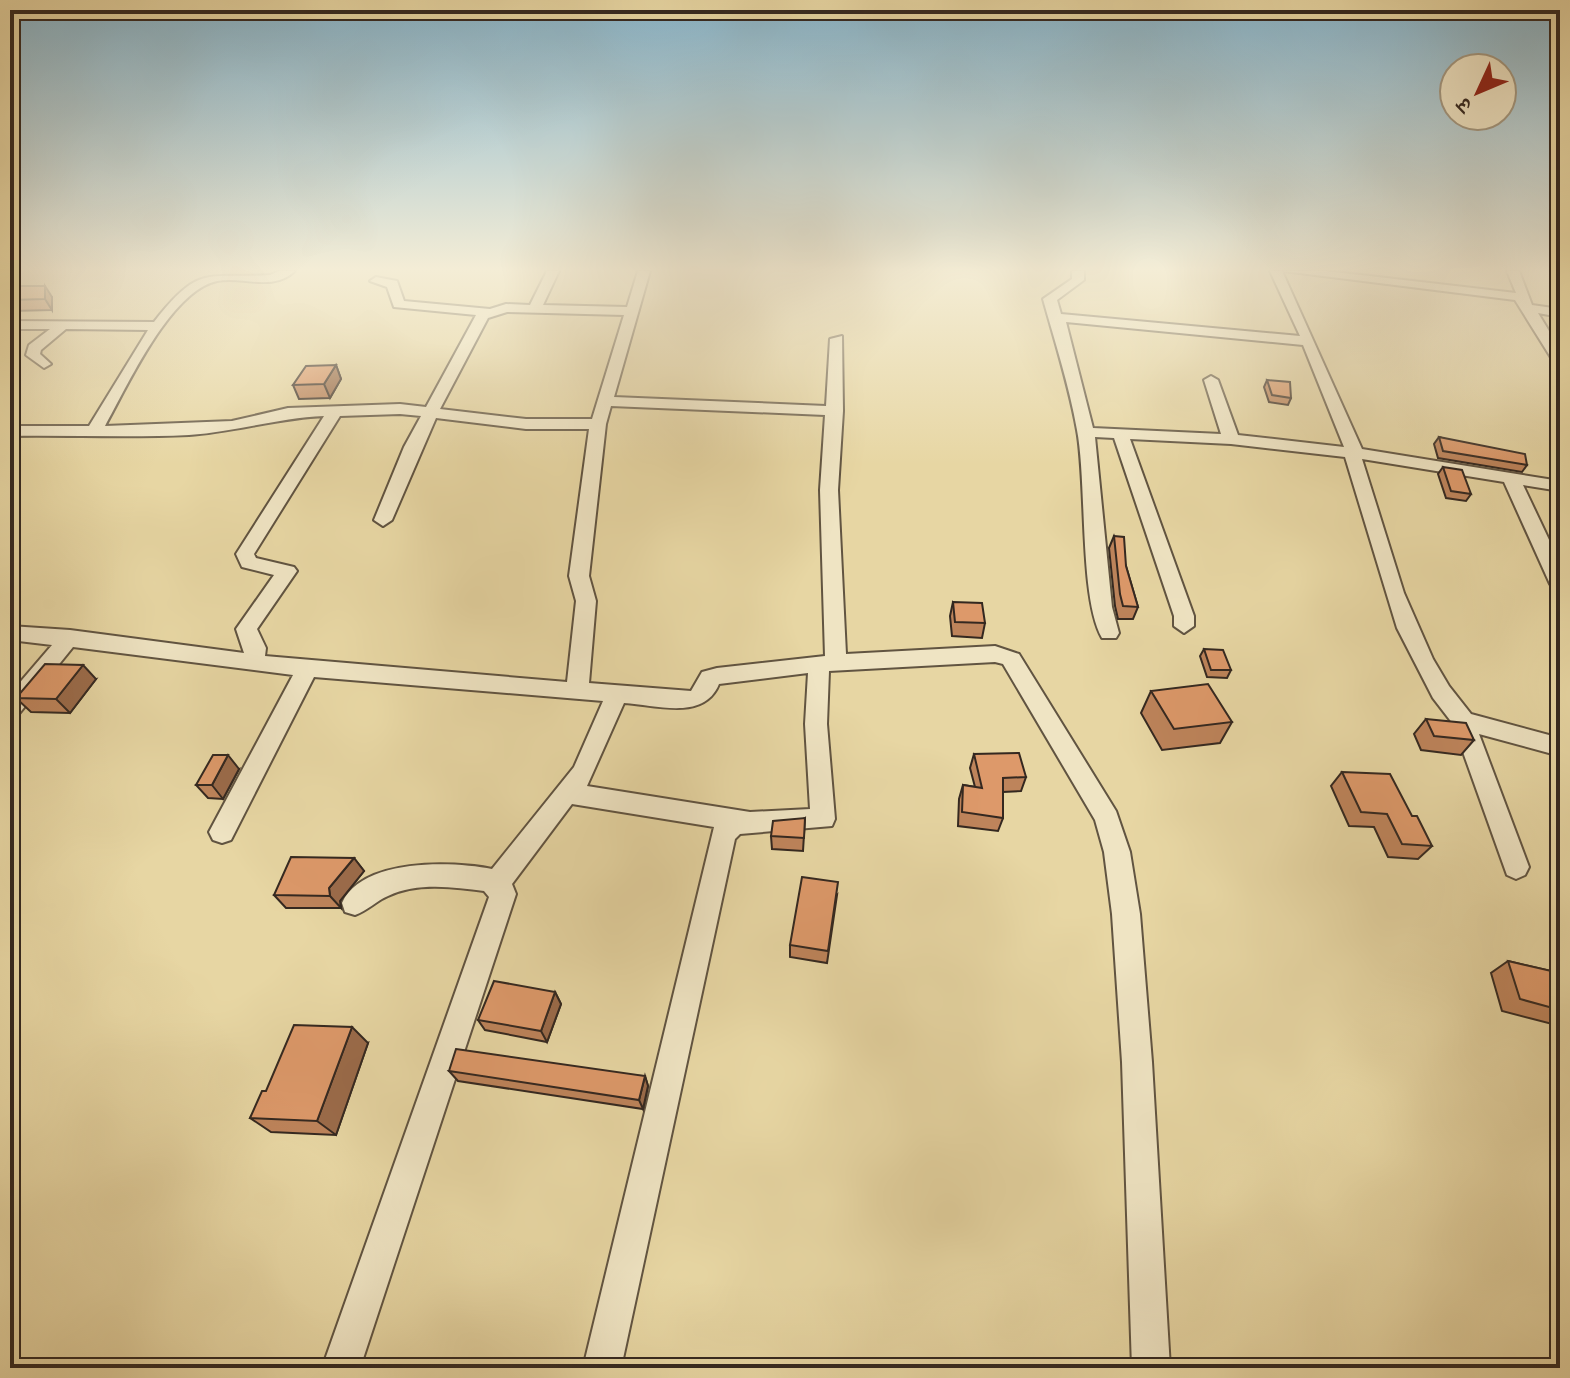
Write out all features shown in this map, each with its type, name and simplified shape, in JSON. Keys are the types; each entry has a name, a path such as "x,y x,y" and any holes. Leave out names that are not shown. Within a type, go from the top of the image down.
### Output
{"street":[{"path":"44,364 32,351 51,335"},
{"path":"94,431 151,335"},
{"path":"383,520 430,411 470,335"},
{"path":"577,692 586,601 579,576 598,424 625,335"},
{"path":"1063,335 1086,432 1102,607 1109,633"},
{"path":"1247,335 1307,341"},
{"path":"1304,335 1354,453 1407,633 1463,721 1516,867"},
{"path":"1545,335 1560,361"},
{"path":"568,793 747,822 823,819 816,724 828,663 829,490 837,339"},
{"path":"1211,380 1231,439"},
{"path":"605,401 835,411"},
{"path":"10,431 221,427 288,413 335,411 430,411 526,424 598,424"},
{"path":"254,661 255,648 246,629 287,571 249,563 245,554 335,411"},
{"path":"1086,432 1231,439 1354,453 1560,486"},
{"path":"1120,433 1184,616 1184,626"},
{"path":"1512,480 1560,584"},
{"path":"10,633 70,637 307,669 695,700 704,693 713,677 828,663 995,654 1011,659 1107,818 1126,914 1151,1368"},
{"path":"10,709 70,637"},
{"path":"222,832 307,669"},
{"path":"497,884 524,844 568,793 595,751 617,694"},
{"path":"1463,721 1560,747"},
{"path":"602,1368 721,841 728,828 747,822"},
{"path":"341,1368 503,894 497,884 471,877 400,878 383,883 355,903"}],"building":[{"path":"336,365 324,384 293,385 306,366"},
{"path":"1267,380 1290,382 1291,398 1272,395"},
{"path":"1439,437 1525,454 1527,465 1443,451"},
{"path":"1443,467 1462,470 1471,494 1451,491"},
{"path":"1114,536 1124,537 1126,566 1138,607 1123,606"},
{"path":"953,602 982,603 985,623 955,622"},
{"path":"1204,649 1223,650 1231,670 1211,670"},
{"path":"45,664 83,665 56,699 16,698"},
{"path":"1208,684 1232,722 1174,729 1151,691"},
{"path":"1426,719 1466,723 1474,740 1434,736"},
{"path":"1019,753 1026,777 1003,778 1003,818 962,812 963,785 982,788 974,754"},
{"path":"213,755 228,755 212,785 196,785"},
{"path":"1342,772 1390,774 1432,846 1402,844 1387,814 1361,812"},
{"path":"805,818 804,838 771,836 773,821"},
{"path":"291,857 354,858 329,888 330,896 274,895"},
{"path":"802,877 838,882 828,951 790,945"},
{"path":"1508,961 1560,973 1560,1010 1520,999"},
{"path":"494,981 555,992 541,1031 478,1020"},
{"path":"294,1025 352,1027 317,1121 250,1118 262,1091 266,1091"},
{"path":"456,1049 645,1076 639,1100 449,1071"}]}
